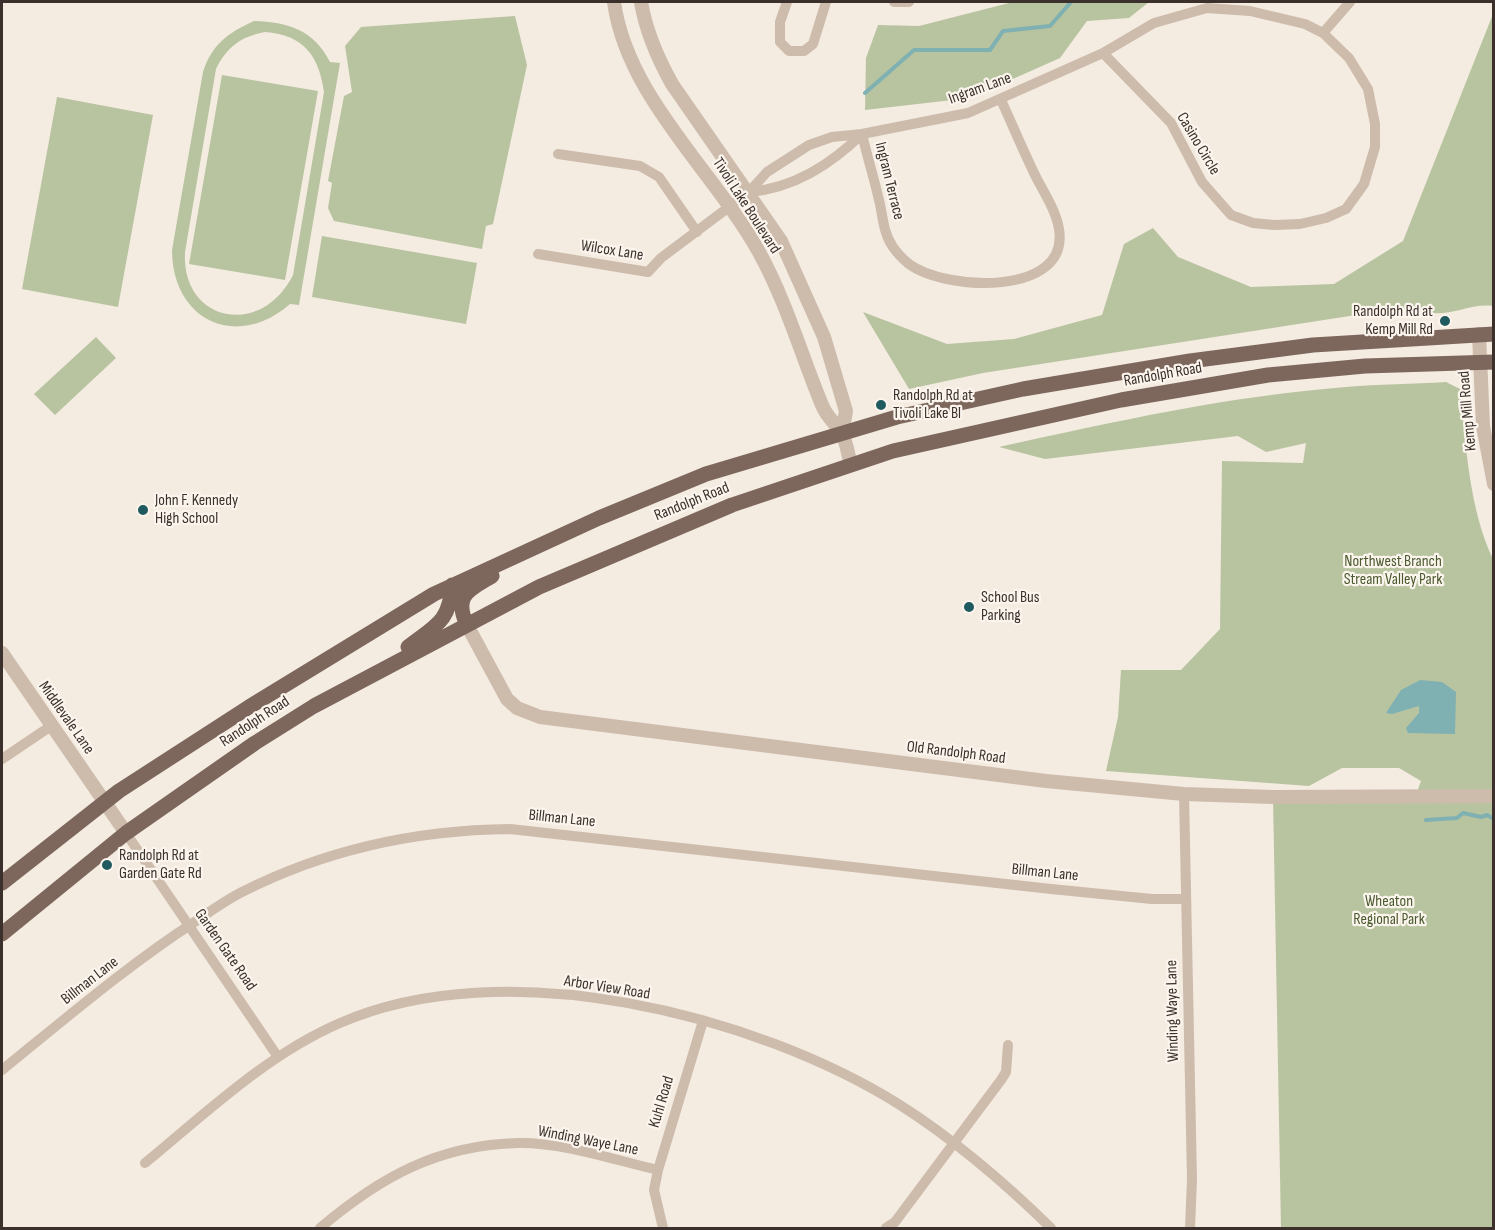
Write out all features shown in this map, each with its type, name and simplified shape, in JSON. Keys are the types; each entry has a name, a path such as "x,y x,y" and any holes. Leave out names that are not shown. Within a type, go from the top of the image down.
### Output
{"main road":[{"name":"Randolph Road","path":"2,883 104,802 249,707 452,585 600,518 706,474 954,404 1190,361 1313,345 1486,334"},
{"name":"Randolph Road","path":"2,934 126,833 255,743 314,706 374,672 539,587 652,538 765,493 944,438 1121,400 1257,377 1365,366 1487,362"},
{"path":"466,625 461,603 468,591 540,547"},
{"path":"374,672 444,618 451,605 452,585"}],"street":[{"name":"Tivoli Lake Boulevard","path":"614,2 617,19 636,70 650,94 759,252 783,302 827,418 842,434"},
{"name":"Tivoli Lake Boulevard","path":"641,2 645,24 657,57 672,84 781,241 825,337 846,411 842,434 851,465"},
{"path":"787,2 780,22 780,42 789,51 804,51 813,44 826,2"},
{"path":"894,2 909,2"},
{"path":"1323,33 1350,2"},
{"name":"Casino Circle","path":"1207,8 1250,11 1305,24 1323,33 1349,58 1368,89 1375,124 1375,147 1364,184 1354,201 1346,209 1326,218 1300,224 1253,223 1231,215 1202,182 1171,123 1103,53 1154,23 1207,8"},
{"name":"Ingram Lane","path":"730,207 749,192 767,172 809,145 832,137 862,134 968,113 1103,53"},
{"name":"Ingram Terrace","path":"862,134 880,201 882,222 892,246 909,264 931,274 960,282 1017,279 1041,271 1053,262 1059,246 1059,228 1047,196 1001,100"},
{"path":"749,192 775,190 800,178 838,157 862,134"},
{"path":"558,154 640,166 659,177 697,232"},
{"name":"Wilcox Lane","path":"538,254 648,272 661,258 730,207"},
{"name":"Kemp Mill Road","path":"1486,334 1487,362 1483,426 1494,484"},
{"name":"Old Randolph Road","path":"466,625 507,699 517,708 534,716 1046,781 1184,794 1273,797 1494,796"},
{"name":"Middlevale Lane","path":"2,653 104,802"},
{"path":"2,759 51,726"},
{"name":"Winding Waye Lane","path":"1184,794 1192,1179 1190,1228"},
{"name":"Garden Gate Road","path":"104,802 278,1057"},
{"name":"Billman Lane","path":"2,1070 156,948 241,892 315,860 389,840 468,829 510,829 1073,891 1152,899 1185,899"},
{"name":"Arbor View Road","path":"145,1163 278,1057 340,1023 395,1004 438,995 521,990 620,1003 703,1021 805,1056 899,1104 955,1143 999,1179 1051,1228"},
{"name":"Kuhl Road","path":"663,1228 654,1190 703,1021"},
{"path":"886,1228 895,1222 1006,1072 1008,1045"},
{"name":"Winding Waye Lane","path":"320,1228 352,1201 389,1176 463,1148 519,1143 551,1147 658,1170"}],"green space":[{"path":"1013,2 1149,2 1129,18 1087,21 1060,58 970,98 865,110 866,58 878,25 919,26"},
{"path":"1493,14 1493,306 1476,306 1438,313 1401,308 983,373 909,389 863,312 947,344 1014,339 1102,315 1124,244 1153,228 1178,257 1251,287 1334,284 1403,241"},
{"path":"515,16 527,65 493,224 486,226 482,249 334,221 328,208 332,183 328,181 344,96 352,92 345,46 361,27"},
{"path":"254,21 278,23 299,30 316,42 330,62 340,63 299,305 290,304 269,318 249,325 229,326 211,321 195,310 183,295 175,274 172,250 203,72 211,54 222,40","holes":["265,32 279,34 299,43 307,50 318,68 324,92 293,275 279,295 262,308 244,314 226,314 209,307 196,294 187,276 185,252 216,69 230,49 241,40"]},
{"path":"222,75 318,91 285,280 189,264"},
{"path":"57,97 153,115 118,307 22,289"},
{"path":"322,236 477,263 466,324 312,297"},
{"path":"96,337 116,358 55,415 34,394"},
{"path":"1446,382 1460,389 1474,499 1479,521 1494,561 1493,1228 1281,1228 1273,797 1416,795 1421,781 1399,768 1342,768 1309,786 1106,771 1118,717 1121,670 1181,670 1220,629 1222,461 1303,463 1306,443 1266,452 1238,436 1045,459 999,447 1215,403 1302,391"}],"water":[{"path":"1420,680 1442,682 1456,692 1455,734 1408,733 1406,728 1419,713 1419,706 1392,714 1386,713 1401,690"}],"waterway":[{"path":"865,93 914,50 990,50 1003,31 1050,26 1071,2"},
{"path":"1426,820 1457,818 1463,813 1481,817 1487,815 1494,819"}],"place":[{"name":"Randolph Rd at Kemp Mill Rd","path":"1445,321"},
{"name":"Randolph Rd at Tivoli Lake Bl","path":"881,405"},
{"name":"John F. Kennedy High School","path":"143,510"},
{"name":"School Bus Parking","path":"969,607"},
{"name":"Randolph Rd at Garden Gate Rd","path":"107,865"}],"park label":[{"name":"Northwest Branch Stream Valley Park","path":"1393,571"},
{"name":"Wheaton Regional Park","path":"1389,911"}]}
